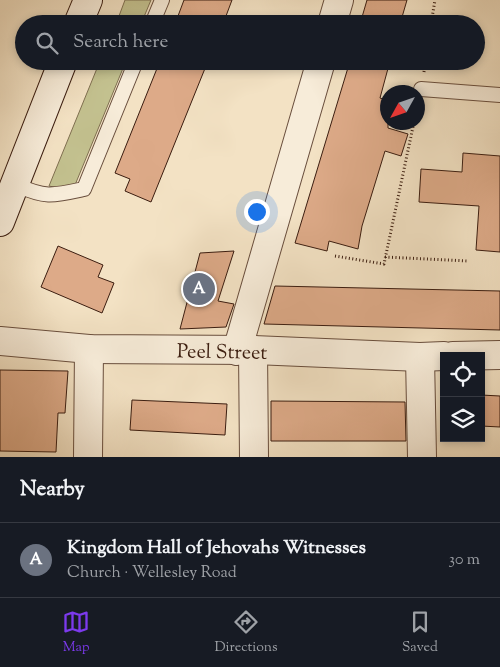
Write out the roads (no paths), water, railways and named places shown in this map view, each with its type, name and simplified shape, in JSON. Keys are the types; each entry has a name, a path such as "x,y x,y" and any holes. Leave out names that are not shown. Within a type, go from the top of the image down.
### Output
{"street":[{"path":"82,15 88,0"},
{"path":"335,15 339,0"},
{"path":"0,222 60,70"},
{"path":"254,457 245,351 319,70"},
{"name":"Peel Street","path":"0,341 89,349 432,356"},
{"path":"88,457 89,349"},
{"path":"485,355 500,355"},
{"path":"422,457 432,356"}],"lane":[{"path":"156,15 162,0"},
{"path":"16,185 35,194 52,196 84,189 132,70"},
{"path":"425,89 500,95"}],"place":[{"name":"Kingdom Hall of Jehovahs Witnesses","path":"199,289"}]}
